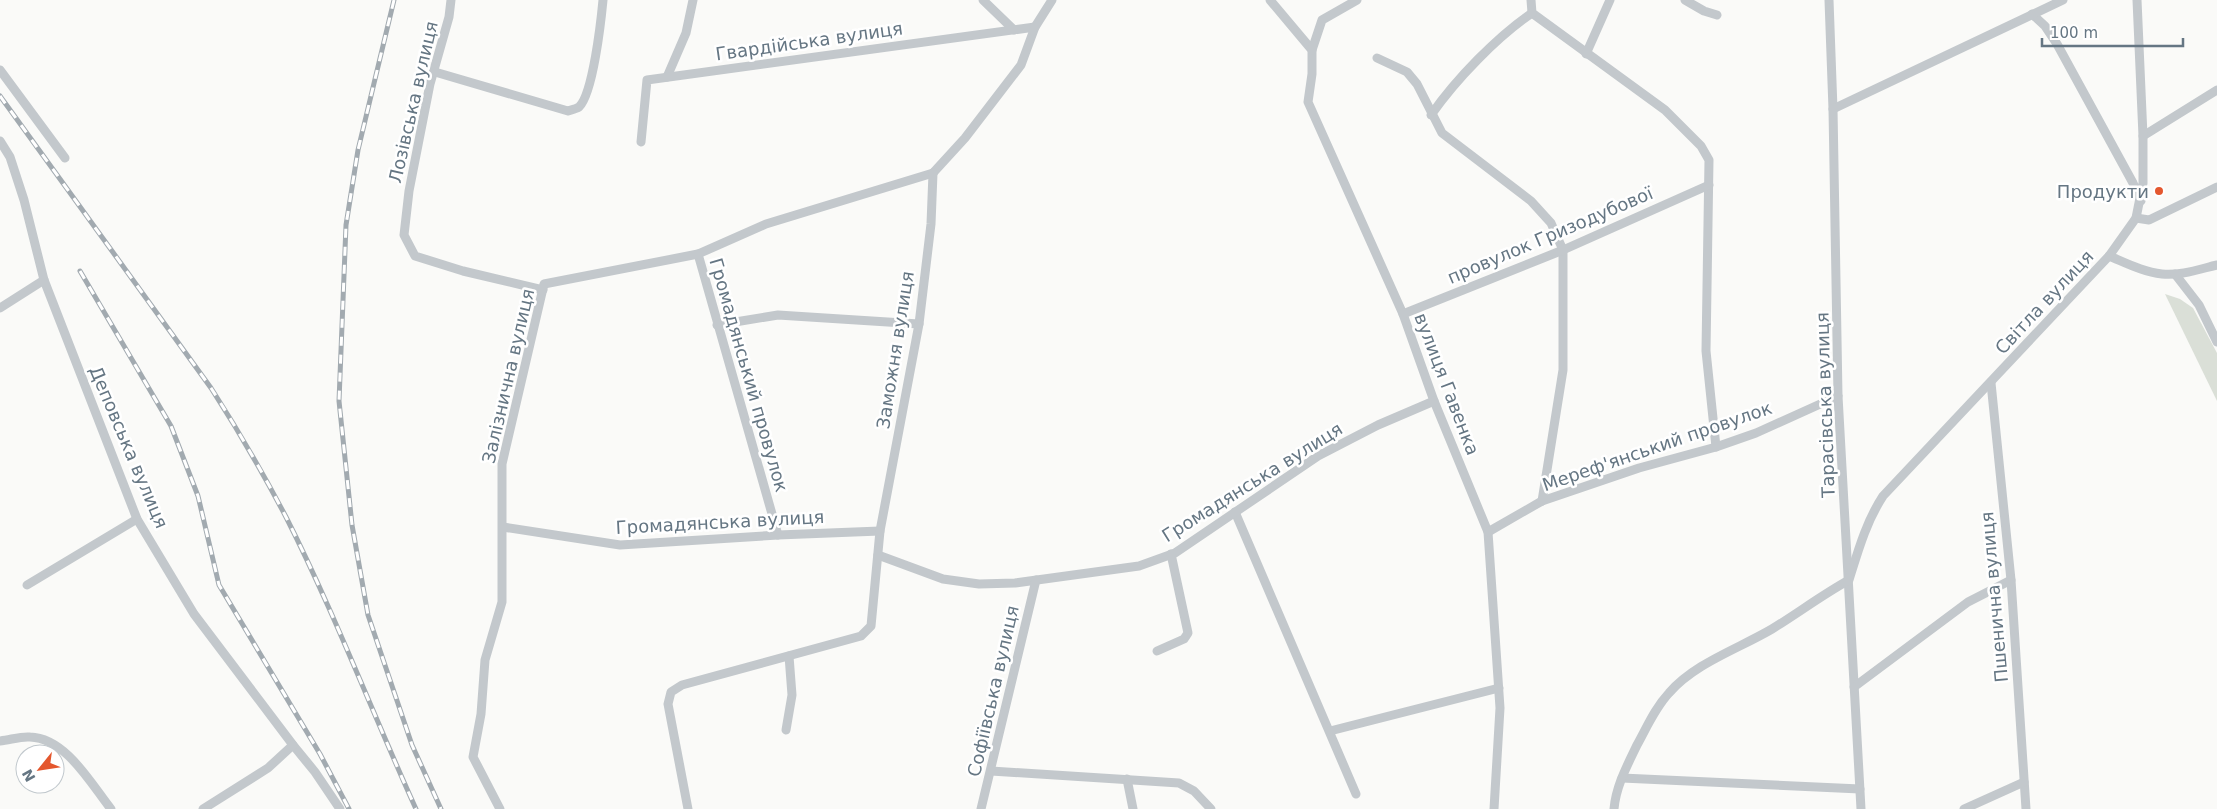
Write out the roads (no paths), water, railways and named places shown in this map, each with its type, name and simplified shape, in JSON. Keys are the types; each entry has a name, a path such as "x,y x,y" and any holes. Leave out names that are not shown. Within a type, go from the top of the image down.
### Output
{"street":[{"name":"Лозівська вулиця","path":"451,0 449,16 435,72 430,84 409,191 404,235 415,256 464,272 543,290"},
{"path":"435,72 568,111 578,107 586,95 600,34 603,0"},
{"path":"667,77 686,33 693,0"},
{"path":"983,0 1014,30"},
{"path":"933,173 965,138 1021,65 1035,27 1052,0"},
{"path":"1270,0 1312,50"},
{"name":"вулиця Гавенка","path":"1357,0 1322,20 1312,50 1312,74 1308,102 1403,314 1434,400 1488,532 1500,708 1494,809"},
{"path":"1531,0 1532,13 1665,110 1701,146 1709,160 1706,351 1716,446"},
{"path":"1586,54 1610,0"},
{"path":"1685,0 1704,11 1717,15"},
{"name":"Тарасівська вулиця","path":"1829,0 1834,109 1838,396 1861,809"},
{"path":"1834,109 2063,0"},
{"name":"Світла вулиця","path":"1849,580 1861,539 1883,496 2109,256 2136,218 2141,202 2143,183 2143,136 2137,0"},
{"path":"1432,114 1450,90 1504,35 1532,13"},
{"path":"2032,14 2045,26 2057,44 2133,183 2141,202"},
{"name":"Гвардійська вулиця","path":"641,142 647,80 1035,27"},
{"path":"1377,58 1407,72 1417,84 1442,133 1531,201 1551,223 1563,250 1562,370 1542,502"},
{"path":"0,70 65,158"},
{"path":"2143,136 2217,90"},
{"name":"Деповська вулиця","path":"0,141 10,156 24,200 44,280 137,519 194,614 315,772 340,809"},
{"name":"Залізнична вулиця","path":"500,809 473,757 481,714 485,660 502,602 502,464 544,284 698,254 766,224 933,173"},
{"name":"Заможня вулиця","path":"789,656 861,636 868,630 872,621 880,532 918,324 931,224 933,173"},
{"name":"провулок Гризодубової","path":"1403,314 1563,250 1709,185"},
{"path":"2136,218 2150,220 2217,187"},
{"name":"Громадянський провулок","path":"698,254 778,535"},
{"path":"2109,256 2137,268 2161,274 2175,274 2217,265"},
{"path":"2175,274 2199,305 2217,342"},
{"path":"0,308 44,280"},
{"path":"717,325 778,315 918,324"},
{"name":"Пшенична вулиця","path":"1991,383 2011,580 2026,809"},
{"name":"Мереф'янський провулок","path":"1488,532 1542,502 1639,468 1756,433 1838,396"},
{"name":"Громадянська вулиця","path":"878,555 943,579 997,584 1139,566 1171,554 1318,456 1378,425 1434,400"},
{"path":"1235,512 1356,794"},
{"path":"27,585 137,519"},
{"name":"Громадянська вулиця","path":"503,527 620,545 778,535 880,532"},
{"path":"1157,651 1184,639 1188,633 1171,554"},
{"name":"Софіївська вулиця","path":"981,809 992,771 1036,580"},
{"path":"1614,809 1617,789 1622,778 1662,701 1679,683 1709,663 1757,638 1825,593 1849,580"},
{"path":"1854,687 1968,602 2011,580"},
{"path":"688,809 668,704 671,692 682,685 789,656 792,695 786,730"},
{"path":"1330,731 1499,688"},
{"path":"0,742 28,736 57,745 73,760 111,809"},
{"path":"203,809 268,768 293,745"},
{"path":"992,771 1179,783 1194,791 1211,809"},
{"path":"1622,778 1860,789"},
{"path":"1127,779 1133,809"},
{"path":"1964,809 2024,782"}],"railway":[{"path":"394,0 358,150 346,225 339,401 352,525 368,615 412,745 441,809"},
{"path":"0,96 211,388 250,452 304,553 416,809"},
{"path":"80,271 171,426 198,496 219,585 320,754 349,809"}],"place":[{"name":"Продукти","path":"2159,191"}]}
